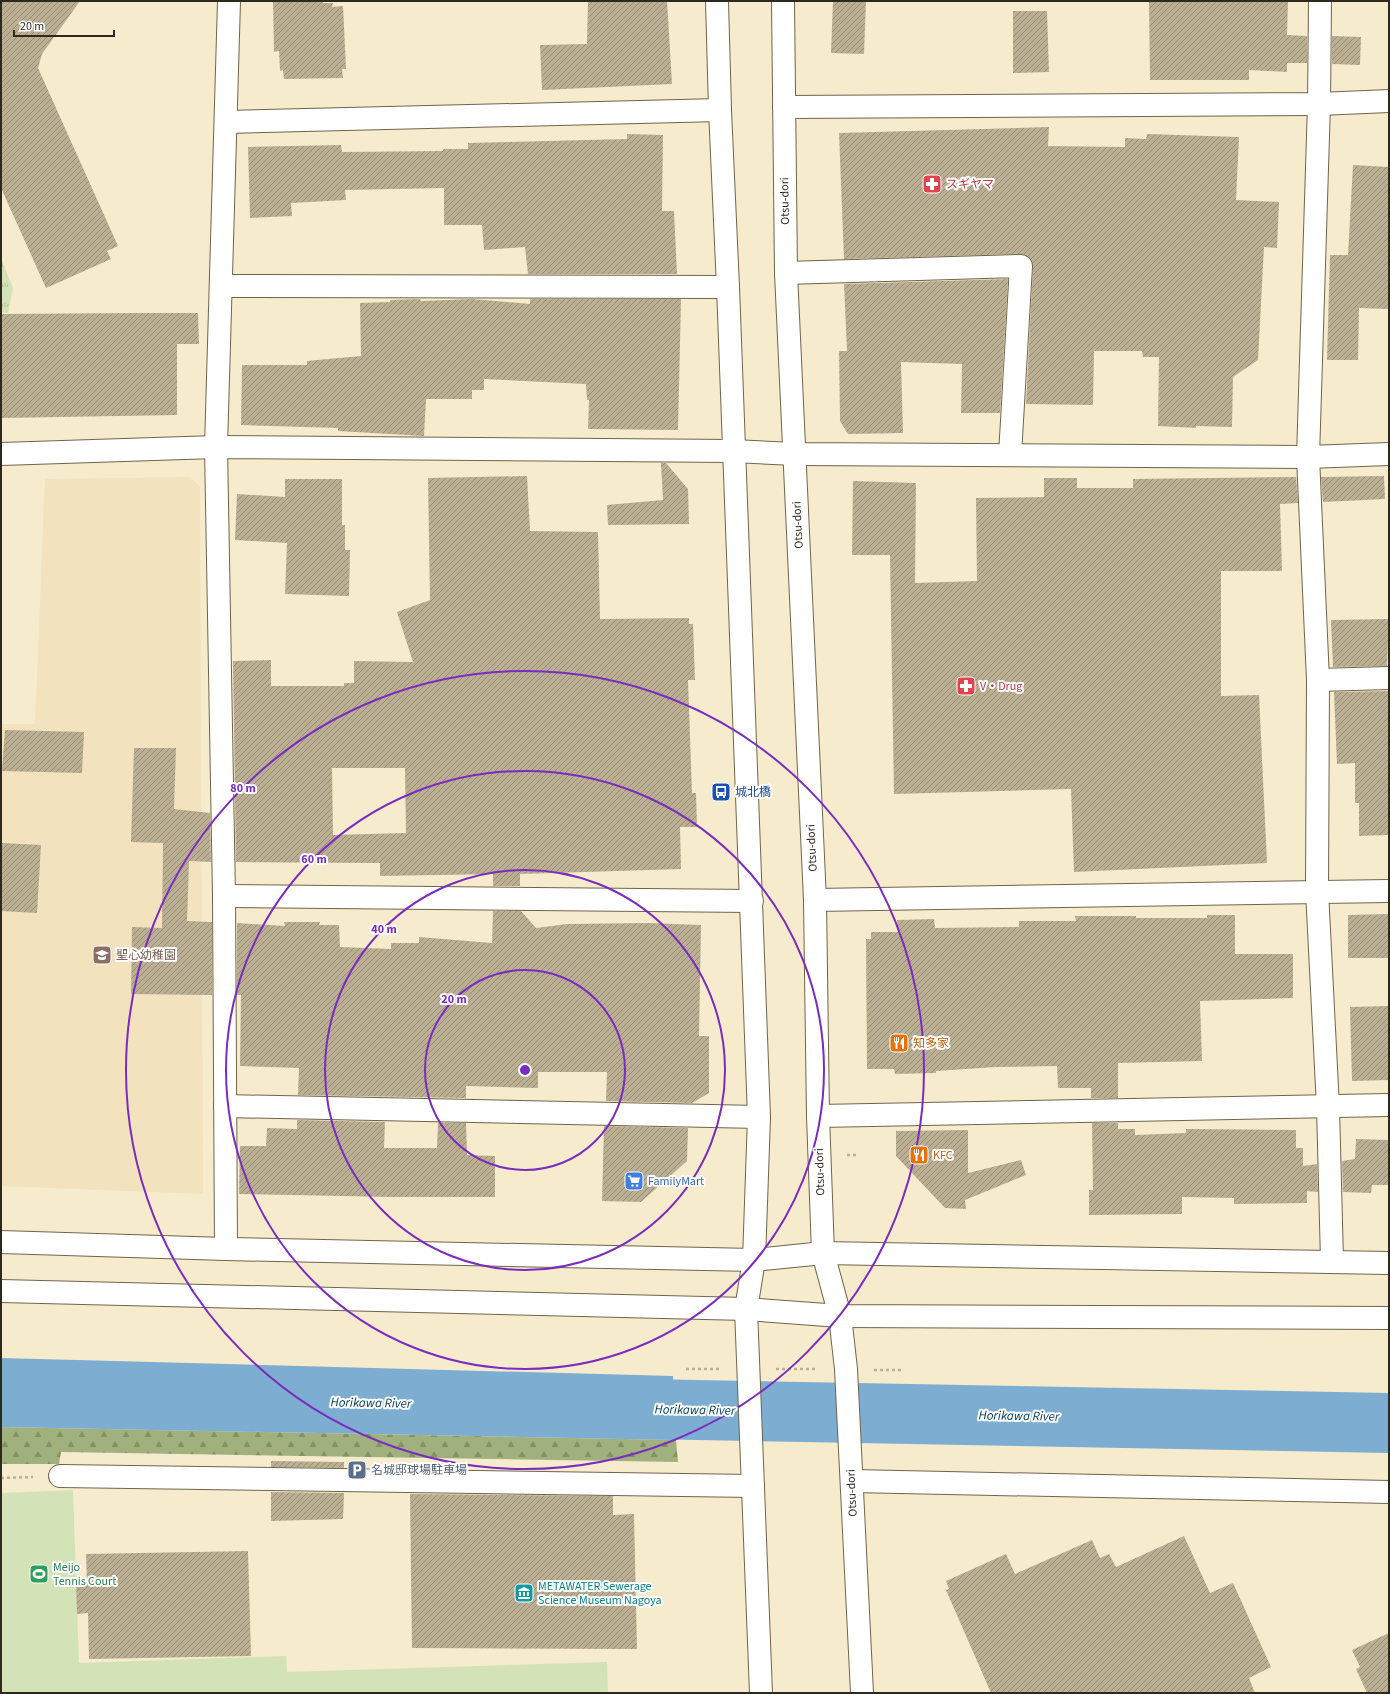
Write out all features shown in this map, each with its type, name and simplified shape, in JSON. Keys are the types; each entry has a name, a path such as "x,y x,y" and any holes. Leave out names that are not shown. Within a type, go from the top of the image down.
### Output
{"street":[{"path":"226,1249 224,896 216,447 229,1"},
{"path":"717,1 759,1117 754,1260 746,1310 750,1459 753,1486 761,1693"},
{"name":"Otsu-dori","path":"783,1 786,273 815,900 818,1116 823,1254 840,1316 846,1372 862,1693"},
{"path":"1320,1 1320,104 1308,457 1318,680 1317,891 1328,1107 1332,1261"},
{"path":"784,106 1320,104 1389,101"},
{"path":"226,122 720,110"},
{"path":"786,273 1021,266 1010,455"},
{"path":"221,286 728,287"},
{"path":"1,454 216,447 733,451 795,454 1308,457 1389,454"},
{"path":"1318,680 1389,678"},
{"path":"815,900 1389,891"},
{"path":"224,896 752,901"},
{"path":"818,1116 1389,1105"},
{"path":"225,1106 759,1117"},
{"path":"1,1242 226,1249 754,1260 823,1254 1389,1262"},
{"path":"1,1291 746,1310 840,1316 1389,1318"},
{"path":"60,1476 753,1486"},
{"path":"852,1481 1389,1492"}],"path":[{"path":"686,1369 747,1372 846,1372 904,1370"}],"shaded area":[{"name":"聖心幼稚園","path":"190,477 200,487 203,1194 1,1186 1,724 35,724 45,479"}],"green space":[{"path":"1,258 13,288 8,313 1,312"},
{"path":"1,1427 676,1440 678,1462 61,1452 59,1464 1,1464"},
{"name":"Meijo Tennis Court","path":"73,1490 79,1663 286,1656 287,1672 607,1662 608,1693 1,1693 1,1493"}],"water":[{"path":"1,1358 673,1376 676,1440 1,1427"}],"building":[{"path":"1,1 80,1 42,54 38,68 118,246 107,251 111,259 46,288 1,188"},
{"path":"273,1 323,1 323,3 333,3 332,7 343,6 346,69 342,69 343,78 284,79 283,70 280,71 279,51 274,52"},
{"path":"588,1 667,1 672,84 542,90 540,45 587,44"},
{"path":"833,1 866,1 864,54 831,53"},
{"path":"1149,1 1288,1 1287,35 1307,36 1307,63 1287,63 1287,72 1249,70 1249,80 1150,80"},
{"path":"1013,11 1047,11 1049,72 1013,73"},
{"path":"1332,36 1361,37 1360,65 1332,64"},
{"path":"1049,127 1048,146 1125,147 1125,138 1146,139 1147,134 1239,137 1236,200 1279,202 1277,248 1264,247 1258,360 1233,377 1232,427 1196,426 1196,428 1158,426 1159,357 1143,357 1142,351 1094,351 1093,405 1026,404 1033,267 1032,260 1027,255 844,259 839,133"},
{"path":"627,134 663,135 662,211 674,211 677,274 528,274 525,247 484,250 482,225 444,225 444,188 345,190 346,200 291,203 292,216 250,218 248,147 341,145 342,152 443,151 443,149 468,149 468,143 627,139"},
{"path":"1353,165 1389,167 1389,309 1359,308 1358,360 1327,360 1330,255 1348,255"},
{"path":"1008,279 1000,413 961,413 962,364 901,362 903,433 848,434 840,421 839,351 847,351 844,284"},
{"path":"420,299 421,301 472,299 530,304 530,299 681,299 678,430 588,429 589,400 587,400 586,384 484,379 484,390 472,390 472,399 426,399 424,436 338,431 338,428 241,425 242,365 307,365 307,361 361,356 360,303"},
{"path":"198,313 199,344 177,344 177,415 1,418 1,314"},
{"path":"661,463 666,463 688,489 689,524 608,525 607,505 663,500"},
{"path":"527,476 530,531 598,532 600,619 689,618 689,624 693,624 695,680 688,680 692,793 696,793 697,827 680,827 681,869 520,874 520,886 493,886 493,874 380,876 380,863 236,862 233,661 271,660 271,686 344,686 344,683 354,683 354,661 413,662 397,612 430,600 428,478","holes":["332,768 405,768 406,833 333,835"]},
{"path":"1384,476 1385,499 1323,502 1321,477"},
{"path":"1296,477 1298,503 1280,504 1282,571 1221,571 1221,696 1259,695 1267,863 1074,872 1071,789 894,794 890,555 852,555 853,481 916,483 915,583 977,581 976,498 1044,497 1044,478 1077,478 1077,488 1133,488 1133,479"},
{"path":"285,479 342,479 342,525 345,525 345,550 350,550 349,596 285,594 287,543 235,540 237,494 285,497"},
{"path":"1389,619 1387,666 1333,667 1331,620"},
{"path":"1388,691 1389,835 1359,836 1359,803 1355,803 1355,763 1337,764 1334,692"},
{"path":"5,730 84,732 82,773 2,771"},
{"path":"134,748 176,748 174,809 210,813 211,862 189,861 187,921 212,922 212,995 131,994 132,927 162,928 163,843 131,842"},
{"path":"1,843 41,845 37,913 1,911"},
{"path":"493,911 521,911 536,928 567,924 648,923 701,925 699,1036 709,1036 709,1093 692,1103 606,1101 607,1072 538,1072 538,1088 466,1086 466,1098 298,1095 299,1068 240,1066 241,995 237,995 237,923 285,926 284,922 320,922 319,925 339,925 340,947 391,949 391,943 419,943 419,937 492,943"},
{"path":"1389,914 1389,958 1348,958 1348,915"},
{"path":"1207,915 1235,915 1235,954 1293,954 1293,998 1200,1001 1202,1061 1118,1063 1118,1098 1091,1098 1091,1088 1058,1088 1057,1066 996,1067 936,1071 936,1073 895,1074 894,1069 867,1069 866,939 871,939 871,932 898,932 897,920 934,919 935,928 1019,927 1019,921 1076,921 1075,916 1207,918"},
{"path":"1389,1006 1389,1080 1352,1081 1350,1007"},
{"path":"297,1120 385,1122 384,1148 437,1148 438,1123 466,1123 467,1155 495,1156 495,1197 392,1197 239,1194 240,1146 266,1146 267,1128 297,1129"},
{"path":"1092,1123 1118,1123 1118,1129 1135,1129 1135,1135 1186,1133 1186,1129 1296,1130 1296,1148 1303,1148 1303,1166 1317,1164 1318,1192 1307,1191 1307,1203 1234,1204 1234,1198 1182,1197 1182,1214 1089,1215 1089,1190 1093,1190"},
{"name":"FamilyMart","path":"604,1126 688,1128 687,1161 641,1202 602,1201"},
{"path":"968,1130 968,1173 1021,1160 1026,1175 965,1200 966,1209 945,1208 896,1156 896,1131"},
{"path":"1356,1139 1389,1140 1389,1185 1372,1185 1371,1193 1343,1192 1342,1161 1355,1159"},
{"path":"271,1461 344,1462 344,1468 271,1467"},
{"path":"271,1492 344,1493 343,1519 271,1521"},
{"path":"410,1494 613,1496 613,1515 634,1514 637,1649 412,1648"},
{"path":"1184,1536 1210,1593 1233,1583 1271,1667 1249,1678 1255,1693 991,1693 946,1590 949,1589 946,1581 1006,1554 1015,1574 1092,1540 1100,1558 1109,1554 1116,1567"},
{"path":"248,1551 251,1656 89,1659 88,1613 77,1614 76,1584 87,1584 86,1554"},
{"path":"1389,1633 1389,1693 1367,1693 1356,1669 1360,1667 1352,1650"}],"waterway":[{"name":"Horikawa River","path":"591,1408 1389,1423"}],"place":[{"name":"スギヤマ","path":"932,184"},
{"name":"V・Drug","path":"966,686"},
{"name":"城北橋","path":"721,792"},
{"name":"聖心幼稚園","path":"102,955"},
{"name":"知多家","path":"899,1043"},
{"name":"KFC","path":"919,1155"},
{"name":"FamilyMart","path":"634,1181"},
{"name":"名城邸球場駐車場","path":"357,1470"},
{"name":"Meijo Tennis Court","path":"39,1574"},
{"name":"METAWATER Sewerage Science Museum Nagoya","path":"524,1593"}]}
